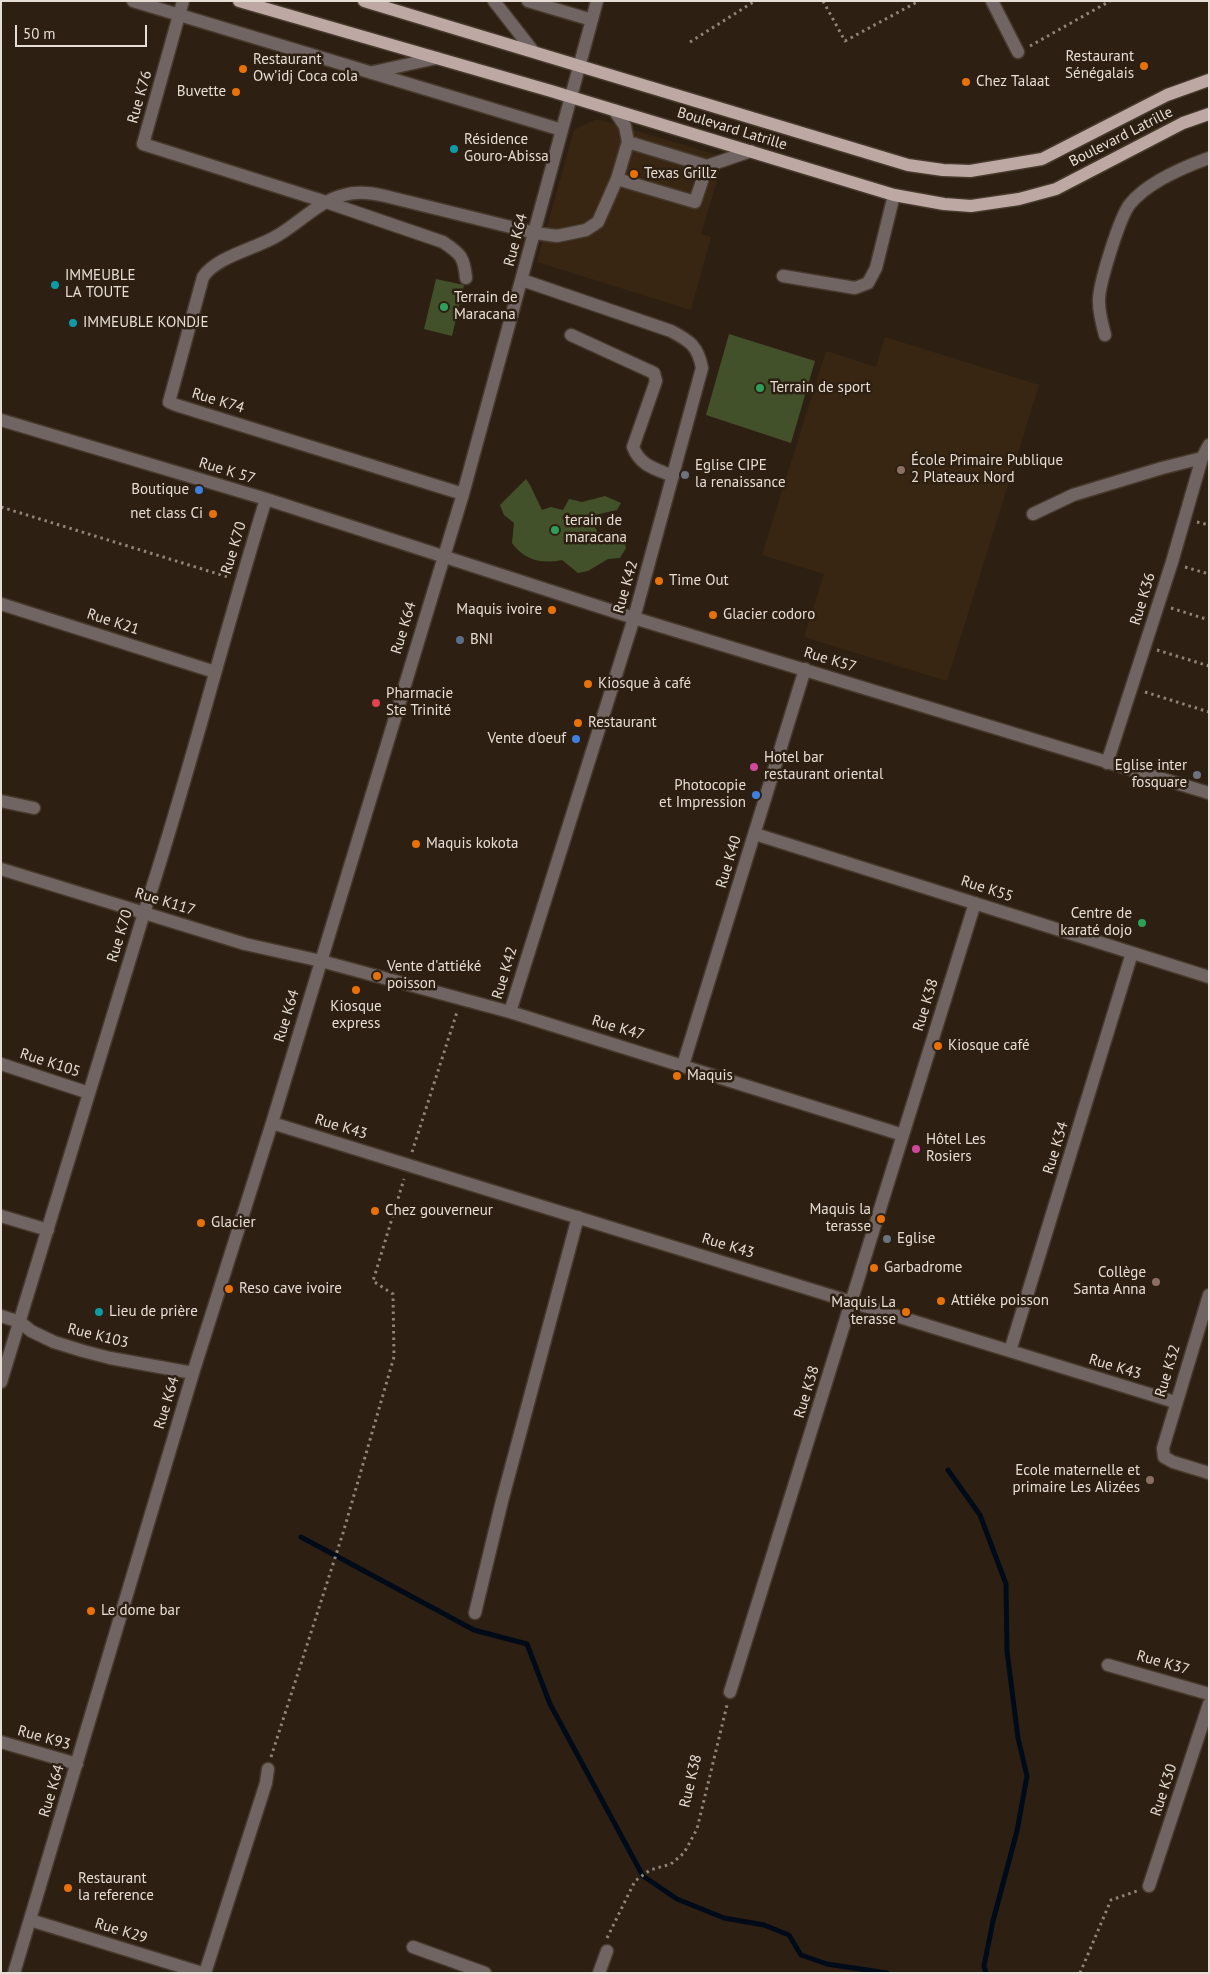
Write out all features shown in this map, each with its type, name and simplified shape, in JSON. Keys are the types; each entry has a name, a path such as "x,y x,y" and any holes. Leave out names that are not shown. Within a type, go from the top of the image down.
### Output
{"main road":[{"name":"Boulevard Latrille","path":"239,1 572,97 894,195 944,204 971,206 1020,199 1056,189 1183,123 1209,114"},
{"name":"Boulevard Latrille","path":"364,1 908,165 943,170 970,171 1042,159 1167,95 1209,80"}],"street":[{"path":"133,1 562,130"},
{"name":"Rue K76","path":"184,1 143,144 326,202"},
{"path":"494,1 532,52"},
{"path":"528,1 592,20"},
{"name":"Rue K64","path":"14,1973 193,1373 272,1123 463,494 597,1"},
{"path":"992,1 1018,52"},
{"path":"370,73 437,58"},
{"path":"326,202 343,195 371,193 535,233 558,236 586,230 598,222 617,179 628,142 625,126 614,110"},
{"path":"628,142 707,166 751,151"},
{"path":"1105,335 1100,318 1098,300 1118,227 1130,204 1155,185 1185,167 1209,158"},
{"path":"617,179 695,202 707,166"},
{"path":"783,276 855,288 868,284 876,268 894,195"},
{"path":"326,202 443,242 459,252 464,261 466,278"},
{"name":"Rue K74","path":"326,202 275,237 223,261 210,268 206,273 203,277 184,342 170,402 463,494"},
{"name":"Rue K42","path":"510,1012 634,618 702,368 699,353 688,340 671,331 522,280"},
{"path":"571,335 654,373 656,381 633,448 641,462 673,476"},
{"name":"Rue K 57","path":"1,420 443,556"},
{"name":"Rue K36","path":"1107,763 1172,562 1202,458 1209,445"},
{"path":"1033,514 1073,495 1202,458"},
{"name":"Rue K70","path":"1,1382 144,913 169,837 241,581 266,500"},
{"name":"Rue K57","path":"443,556 634,618 1209,793"},
{"name":"Rue K21","path":"1,604 215,672"},
{"name":"Rue K40","path":"683,1065 805,669"},
{"path":"1,802 34,808"},
{"name":"Rue K55","path":"755,834 1209,976"},
{"name":"Rue K117","path":"1,869 245,944 321,961"},
{"name":"Rue K38","path":"730,1692 853,1302 975,903"},
{"name":"Rue K34","path":"1010,1352 1132,953"},
{"name":"Rue K47","path":"321,961 510,1012 903,1135"},
{"name":"Rue K105","path":"1,1064 89,1093"},
{"name":"Rue K43","path":"272,1123 1175,1402"},
{"path":"1,1216 48,1230"},
{"path":"475,1613 506,1487 578,1217"},
{"name":"Rue K32","path":"1209,1295 1162,1448 1164,1457 1172,1462 1209,1473"},
{"name":"Rue K103","path":"1,1316 20,1322 31,1331 54,1342 83,1351 110,1358 193,1373"},
{"name":"Rue K37","path":"1108,1664 1209,1694"},
{"name":"Rue K30","path":"1149,1886 1209,1704"},
{"name":"Rue K93","path":"1,1742 77,1764"},
{"path":"203,1973 266,1783 268,1769"},
{"name":"Rue K29","path":"30,1920 203,1973"},
{"path":"413,1947 485,1973"},
{"path":"599,1973 607,1951"}],"path":[{"path":"690,42 755,1"},
{"path":"823,1 845,41 919,1"},
{"path":"1018,52 1109,1"},
{"path":"1,507 241,581"},
{"path":"1172,562 1209,574"},
{"path":"1158,604 1209,620"},
{"path":"1145,646 1209,666"},
{"path":"1132,688 1209,712"},
{"path":"268,1769 275,1739 343,1533 394,1357 393,1294 373,1281 461,999"},
{"name":"Rue K38","path":"607,1951 607,1937 635,1881 650,1870 671,1864 684,1853 698,1829 730,1692"},
{"path":"1080,1973 1111,1900 1149,1886"}],"shaded area":[{"path":"597,119 724,157 701,234 711,237 691,310 537,262 574,130"},
{"name":"École Primaire Publique 2 Plateaux Nord","path":"885,337 1039,385 947,681 804,637 824,574 762,555 826,351 876,367"}],"green space":[{"name":"Terrain de Maracana","path":"436,279 464,285 452,336 424,329"},
{"name":"Terrain de sport","path":"729,334 815,361 791,443 706,415"},
{"name":"terain de maracana","path":"526,479 542,510 551,507 563,510 569,499 582,502 605,496 621,503 617,510 595,515 594,524 599,537 608,542 624,540 626,548 620,558 608,559 588,571 578,573 562,560 548,562 534,560 522,554 512,543 514,523 504,515 500,505"}],"waterway":[{"path":"948,1470 980,1515 1006,1584 1007,1651 1018,1738 1027,1776 1017,1831 993,1921 984,1966 986,1973"},
{"path":"301,1537 474,1630 527,1644 550,1704 643,1876 677,1899 724,1918 764,1925 789,1935 801,1955 827,1964 887,1973"}],"place":[{"name":"Restaurant Sénégalais","path":"1144,66"},
{"name":"Restaurant Ow’idj Coca cola","path":"243,69"},
{"name":"Chez Talaat","path":"966,82"},
{"name":"Buvette","path":"236,92"},
{"name":"Résidence Gouro-Abissa","path":"454,149"},
{"name":"Texas Grillz","path":"634,174"},
{"name":"IMMEUBLE LA TOUTE","path":"55,285"},
{"name":"Terrain de Maracana","path":"444,307"},
{"name":"IMMEUBLE KONDJE","path":"73,323"},
{"name":"Terrain de sport","path":"760,388"},
{"name":"École Primaire Publique 2 Plateaux Nord","path":"901,470"},
{"name":"Eglise CIPE la renaissance","path":"685,475"},
{"name":"Boutique","path":"199,490"},
{"name":"net class Ci","path":"213,514"},
{"name":"terain de maracana","path":"555,530"},
{"name":"Time Out","path":"659,581"},
{"name":"Maquis ivoire","path":"552,610"},
{"name":"Glacier codoro","path":"713,615"},
{"name":"BNI","path":"460,640"},
{"name":"Kiosque à café","path":"588,684"},
{"name":"Pharmacie Ste Trinité","path":"376,703"},
{"name":"Restaurant","path":"578,723"},
{"name":"Vente d'oeuf","path":"576,739"},
{"name":"Hotel bar restaurant oriental","path":"754,767"},
{"name":"Eglise inter fosquare","path":"1197,775"},
{"name":"Photocopie et Impression","path":"756,795"},
{"name":"Maquis kokota","path":"416,844"},
{"name":"Centre de karaté dojo","path":"1142,923"},
{"name":"Vente d'attiéké poisson","path":"377,976"},
{"name":"Kiosque express","path":"356,990"},
{"name":"Kiosque café","path":"938,1046"},
{"name":"Maquis","path":"677,1076"},
{"name":"Hôtel Les Rosiers","path":"916,1149"},
{"name":"Chez gouverneur","path":"375,1211"},
{"name":"Maquis la terasse","path":"881,1219"},
{"name":"Glacier","path":"201,1223"},
{"name":"Eglise","path":"887,1239"},
{"name":"Garbadrome","path":"874,1268"},
{"name":"Collège Santa Anna","path":"1156,1282"},
{"name":"Reso cave ivoire","path":"229,1289"},
{"name":"Attiéke poisson","path":"941,1301"},
{"name":"Lieu de prière","path":"99,1312"},
{"name":"Maquis La terasse","path":"906,1312"},
{"name":"Ecole maternelle et primaire Les Alizées","path":"1150,1480"},
{"name":"Le dome bar","path":"91,1611"},
{"name":"Restaurant la reference","path":"68,1888"}]}
